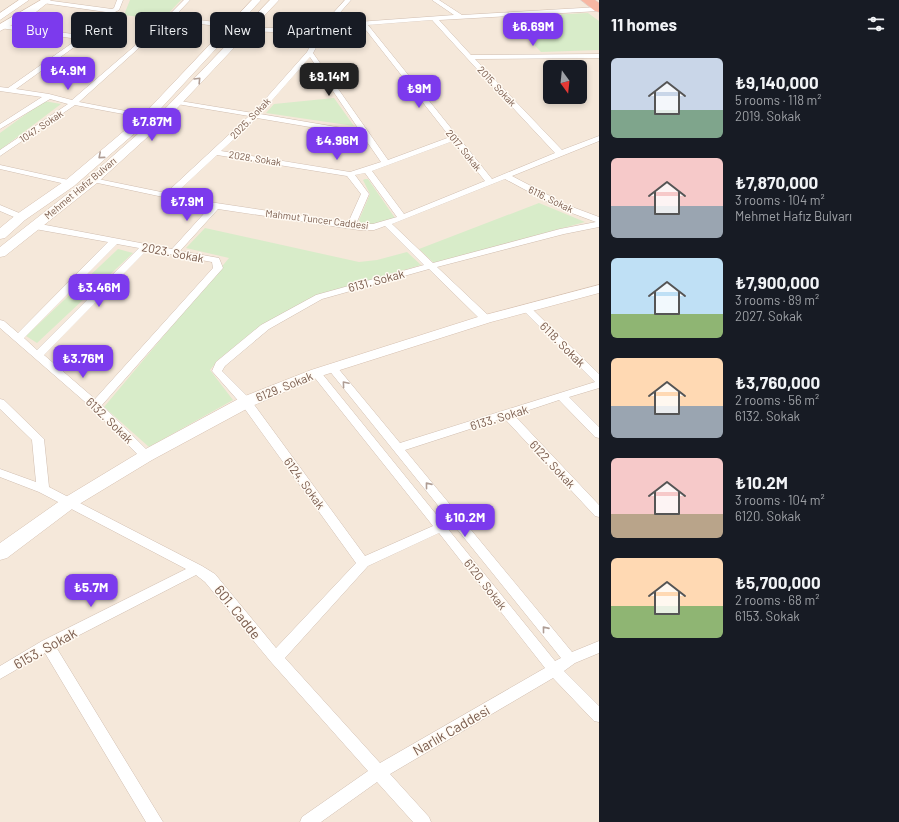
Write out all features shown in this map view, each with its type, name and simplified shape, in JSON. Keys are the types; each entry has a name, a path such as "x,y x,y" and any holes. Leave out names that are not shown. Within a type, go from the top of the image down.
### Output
{"highway":[{"path":"587,0 599,8"}],"main road":[{"path":"0,17 25,0"},
{"name":"Mehmet Hafız Bulvarı","path":"245,12 257,0"},
{"name":"Mehmet Hafız Bulvarı","path":"264,12 275,0"},
{"path":"1,27 46,1"},
{"name":"Mehmet Hafız Bulvarı","path":"0,235 21,217 70,183 147,117 211,48"},
{"name":"Mehmet Hafız Bulvarı","path":"0,252 93,180 177,102 230,48"},
{"name":"6129. Sokak","path":"0,552 70,502 146,456 246,402 316,373 333,369 486,319 599,289"}],"street":[{"path":"46,1 113,10 117,9 120,0"},
{"name":"1047. Sokak","path":"175,12 187,0"},
{"name":"2025. Sokak","path":"337,12 348,0"},
{"path":"435,0 461,17"},
{"path":"366,24 434,18 599,8"},
{"name":"2015. Sokak","path":"434,18 561,154"},
{"path":"1,27 80,37 82,39 10,90"},
{"name":"2017. Sokak","path":"366,27 490,182"},
{"name":"1047. Sokak","path":"0,154 74,102 135,48"},
{"name":"2025. Sokak","path":"168,196 254,116 310,53 313,48"},
{"path":"310,53 386,163"},
{"path":"588,55 599,63"},
{"path":"470,57 599,56"},
{"path":"0,89 49,96 147,117"},
{"path":"0,127 49,96"},
{"path":"177,102 366,134"},
{"name":"2028. Sokak","path":"216,152 350,174 367,170 454,138"},
{"name":"Mahmut Tuncer Caddesi","path":"93,180 216,206 351,226 374,226 386,224 402,218 599,138"},
{"path":"0,167 70,183"},
{"path":"367,170 402,218"},
{"path":"350,174 365,194 351,226"},
{"name":"6116. Sokak","path":"505,176 564,207 599,220"},
{"path":"174,252 216,206"},
{"path":"0,208 21,217"},
{"path":"386,224 432,266 486,319"},
{"name":"6131. Sokak","path":"246,402 217,371 220,364 265,327 319,297 563,231 599,224"},
{"name":"2023. Sokak","path":"35,226 216,260 218,268 96,405"},
{"path":"18,338 116,240"},
{"path":"38,355 145,246"},
{"name":"6118. Sokak","path":"526,308 599,380"},
{"name":"6132. Sokak","path":"0,323 96,405 146,456"},
{"path":"333,369 570,659"},
{"name":"6120. Sokak","path":"316,373 441,527 554,670 599,716"},
{"name":"6133. Sokak","path":"398,448 599,384"},
{"path":"562,396 599,434"},
{"name":"6124. Sokak","path":"246,402 363,563"},
{"path":"0,403 38,439 43,489"},
{"name":"6122. Sokak","path":"507,414 599,513"},
{"name":"601. Cadde","path":"0,473 43,489 70,502 196,569 210,578 276,658 380,772 423,822"},
{"path":"276,658 363,563 441,527"},
{"name":"6153. Sokak","path":"0,673 47,645 196,569"},
{"path":"47,645 156,822"},
{"name":"Narlık Caddesi","path":"308,822 380,772 554,670 570,659 599,647"}],"shaded area":[{"path":"0,0 599,0 599,822 0,822"}],"green space":[{"path":"130,0 181,0 170,12 135,12 135,16 127,15 127,12 125,12"},
{"path":"588,13 599,21 599,50 541,52 507,17"},
{"path":"334,98 354,126 266,113 274,104"},
{"path":"44,101 61,104 0,150 0,133"},
{"path":"368,179 395,218 373,224 361,224 359,220 370,194 363,180"},
{"path":"539,203 585,222 434,263 419,249"},
{"path":"205,228 359,262 377,260 407,252 421,265 317,296 263,324 219,359 210,370 233,400 149,447 104,407 229,258 186,248"},
{"path":"118,249 133,253 37,343 26,336"}]}
